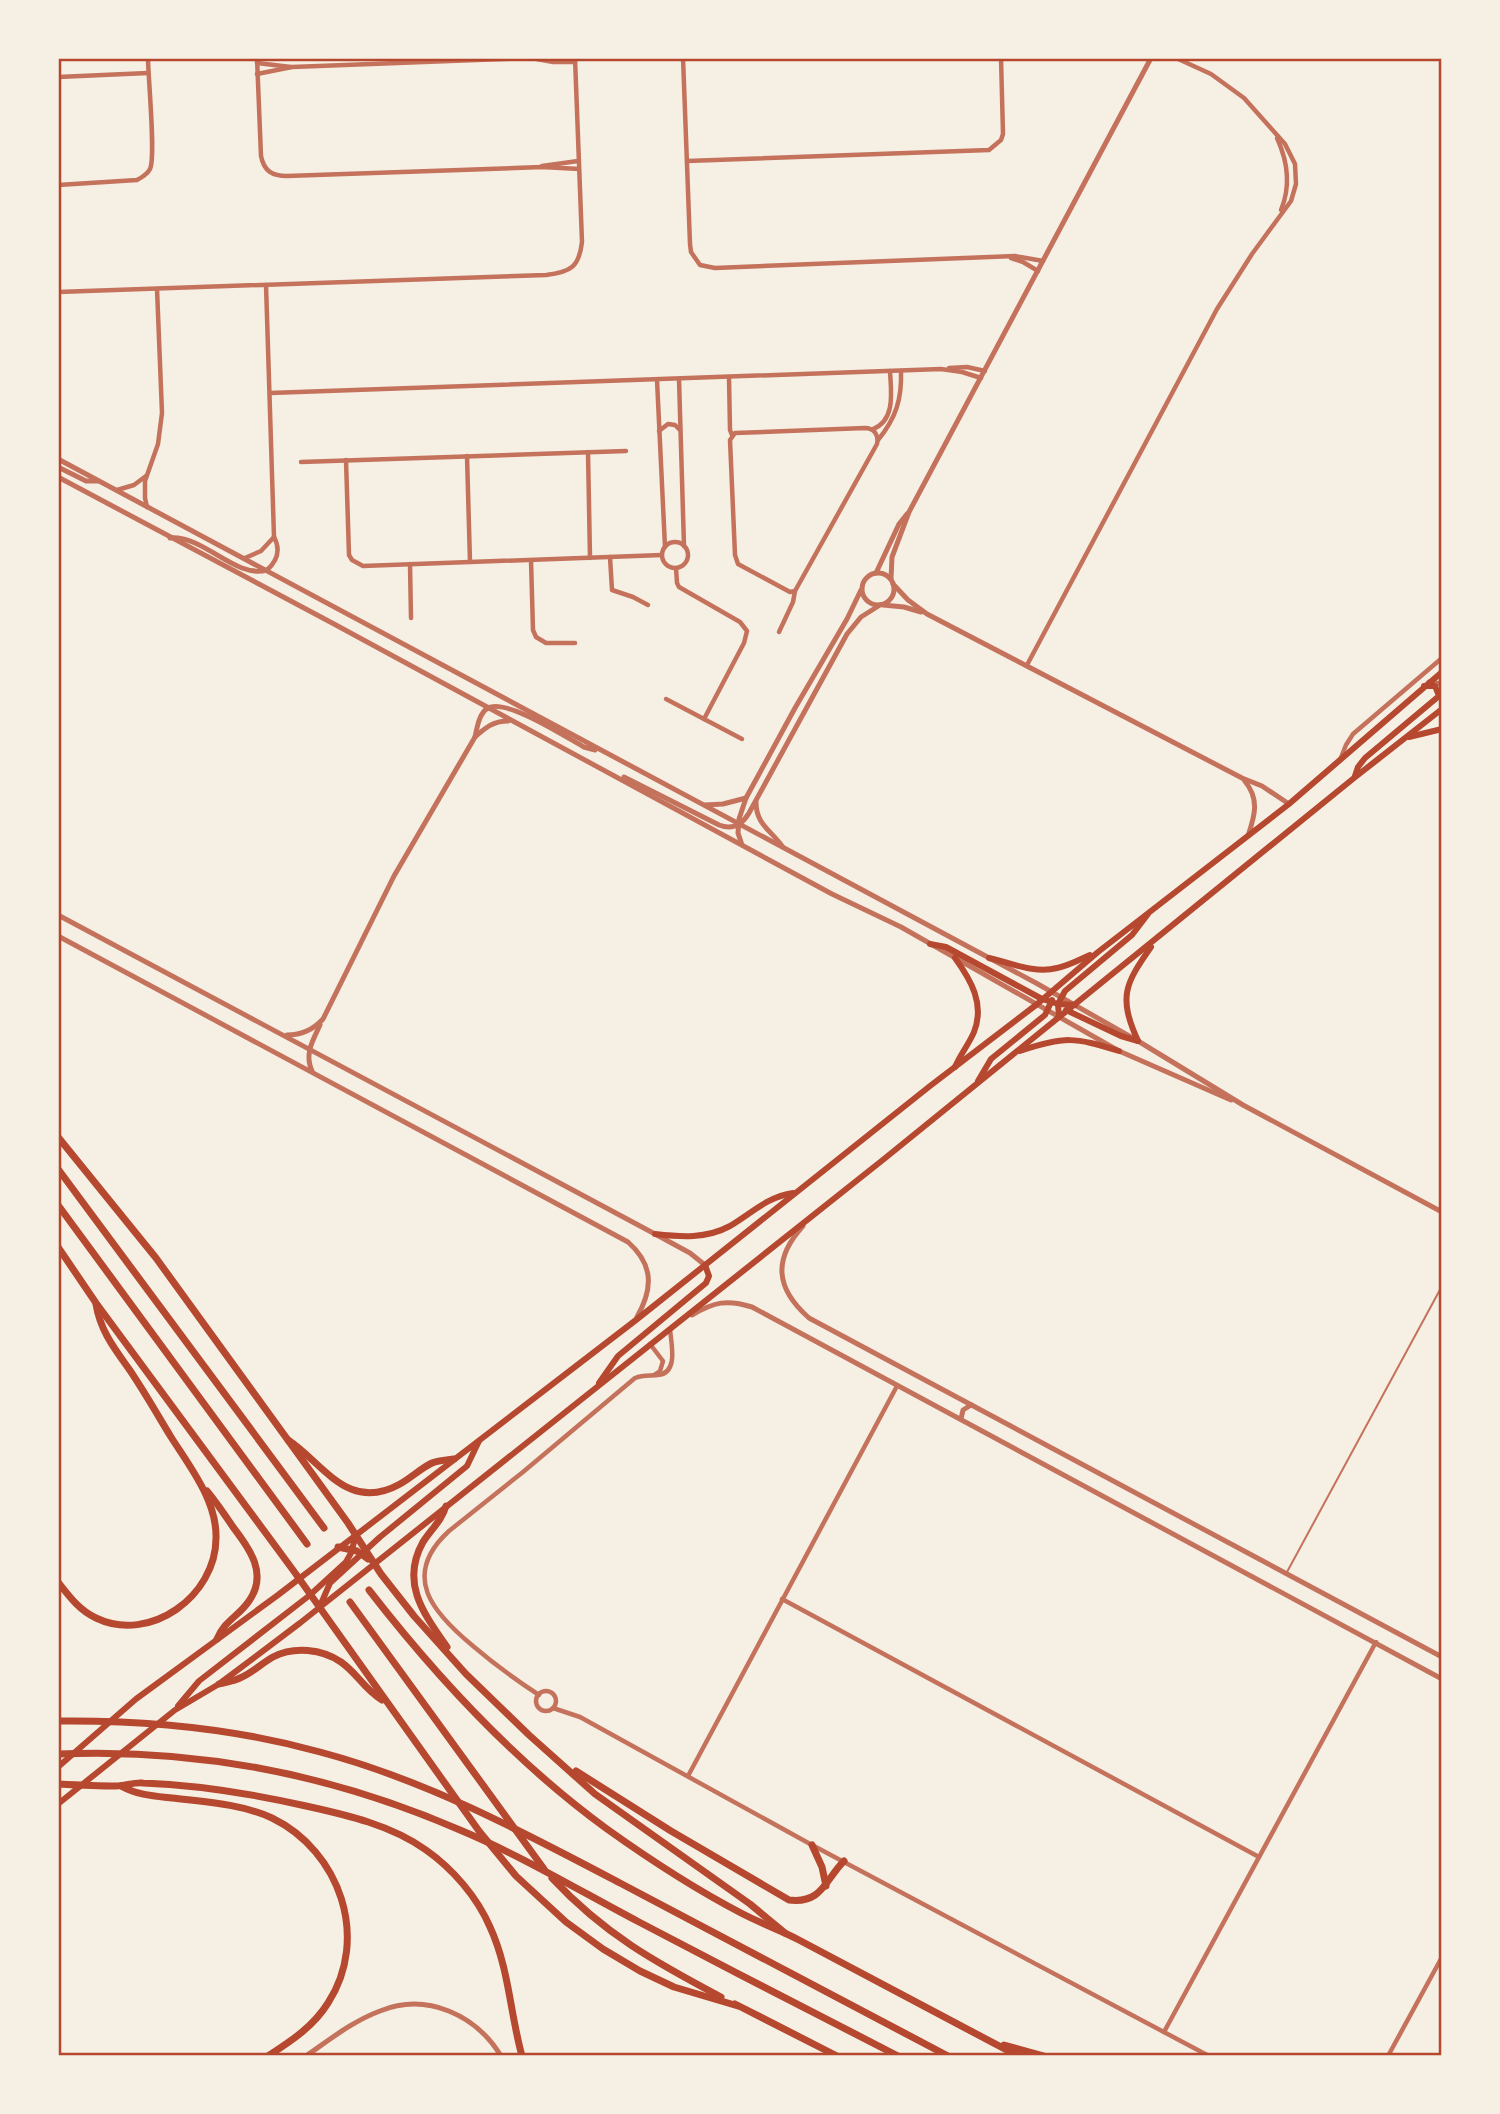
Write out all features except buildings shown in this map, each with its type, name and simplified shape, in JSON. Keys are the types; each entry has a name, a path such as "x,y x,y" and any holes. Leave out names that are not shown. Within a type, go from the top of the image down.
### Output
{"highway":[{"path":"58,1137 156,1258 356,1535 364,1552 414,1616 466,1674 596,1794 785,1933"},
{"path":"58,1169 324,1528"},
{"path":"58,1205 307,1544"},
{"path":"58,1247 479,1831 516,1875 548,1908 584,1936 640,1971 674,1987 738,2006"},
{"path":"96,1303 107,1339 194,1474 249,1548 257,1569 257,1584 251,1598 247,1605 223,1626 217,1639"},
{"path":"284,1436 307,1453 336,1482 362,1491 388,1489 433,1462 454,1459"},
{"path":"58,1581 82,1610 122,1625 154,1622 184,1604 205,1579 215,1552 212,1510 194,1474"},
{"path":"446,1506 442,1519 420,1549 415,1568 415,1587 424,1614 466,1674"},
{"path":"338,1547 364,1552"},
{"path":"369,1590 424,1660 495,1735 616,1835 739,1912 785,1933 1018,2056"},
{"path":"349,1602 518,1835 542,1867 569,1896 631,1947 738,2006 837,2056"},
{"path":"219,1684 241,1678 280,1654 315,1651 340,1661 369,1692 386,1702"},
{"path":"58,1721 157,1723 212,1729 306,1748 424,1787 480,1812 948,2056"},
{"path":"58,1754 150,1754 257,1767 362,1793 413,1810 463,1831 898,2056"},
{"path":"561,1762 789,1900 803,1900 816,1895 844,1861"},
{"path":"58,1784 120,1786 142,1783 216,1789 266,1797 359,1819 426,1849 463,1884 490,1926 506,1975 522,2056"},
{"path":"120,1786 135,1793 220,1804 270,1817 292,1829 310,1845 326,1864 338,1885 348,1933 346,1957 339,1981 328,2003 313,2022 268,2056"},
{"path":"812,1845 822,1867 826,1885"},
{"path":"992,2042 1044,2056"}],"main road":[{"path":"58,1768 136,1699 299,1579 636,1320 1036,1005 1098,952 1289,804 1442,672"},
{"path":"1354,778 1365,758 1439,696 1435,687 1427,684"},
{"path":"58,1804 174,1710 219,1684 319,1608 884,1159 1442,709"},
{"path":"1404,739 1442,729"},
{"path":"977,1083 991,1059 1037,1022 1065,991 1132,935 1149,912"},
{"path":"1138,1041 1126,1008 1128,986 1132,975 1156,939"},
{"path":"930,944 946,947 1042,999 1121,1037 1138,1041"},
{"path":"989,958 1031,969 1049,970 1098,952"},
{"path":"955,958 970,979 978,1006 973,1034 955,1068"},
{"path":"1051,991 1059,1017"},
{"path":"1036,1005 1075,1005"},
{"path":"1015,1052 1065,1039 1089,1041 1119,1051"},
{"path":"655,1234 686,1237 709,1234 732,1225 771,1199 795,1193"},
{"path":"596,1388 618,1356 706,1283 709,1276 705,1265"},
{"path":"319,1608 330,1583 467,1466 479,1439"},
{"path":"174,1710 199,1681 310,1595 346,1562 356,1535"}],"street":[{"path":"58,185 137,180 145,176 150,168 152,151 148,58"},
{"path":"58,292 547,275 571,270 578,260 582,242 575,60 553,62 533,58 292,67 257,74"},
{"path":"683,58 691,252 700,265 715,268 1006,257 1043,261"},
{"path":"687,161 981,151 996,146 1002,140 1004,126 1001,58"},
{"path":"608,772 632,781 722,826 732,827 747,817 847,634 861,617 891,598 894,589 892,557 909,512 1150,58"},
{"path":"1027,665 1217,309 1294,193 1297,175 1291,153 1272,128 1228,85 1175,58"},
{"path":"292,67 257,60 262,165 272,174 286,176 541,167 579,169"},
{"path":"58,76 148,73"},
{"path":"1272,128 1283,149 1287,172 1286,195 1278,218"},
{"path":"541,167 578,161"},
{"path":"1006,257 1023,262 1038,271"},
{"path":"170,538 186,538 250,571 267,570 276,559 278,547 274,537 266,285"},
{"path":"147,507 144,489 162,421 157,289"},
{"path":"270,393 967,367 985,370"},
{"path":"941,369 981,378"},
{"path":"732,435 872,429 880,426 887,418 891,400 890,371"},
{"path":"779,632 793,603 795,592 888,426 900,399 901,371"},
{"path":"729,377 735,559 788,591 795,592"},
{"path":"657,380 665,547 662,555 668,566 676,568 683,565 687,558 684,546 679,379"},
{"path":"659,431 664,425 672,424 681,431"},
{"path":"872,429 878,441"},
{"path":"301,462 626,451"},
{"path":"588,452 590,558"},
{"path":"467,456 470,562"},
{"path":"58,459 1051,991"},
{"path":"346,460 348,548 352,560 363,566 662,555"},
{"path":"58,467 86,481 98,481"},
{"path":"116,490 134,485 147,475"},
{"path":"58,477 930,944 1036,1005"},
{"path":"876,573 899,524 909,512"},
{"path":"245,558 261,551 274,537"},
{"path":"665,547 676,542 684,546"},
{"path":"610,557 612,590 648,605"},
{"path":"531,560 533,630 536,637 547,643 575,643"},
{"path":"410,564 411,618"},
{"path":"676,568 679,587 740,622 747,631 744,643 704,719"},
{"path":"742,845 738,824 747,798 847,619 867,577 876,573 884,574 908,600 927,614 1262,786 1289,804"},
{"path":"861,590 866,600 875,605 904,607 927,614"},
{"path":"1340,762 1353,734 1442,658"},
{"path":"1427,684 1442,684"},
{"path":"666,699 742,739"},
{"path":"312,1072 309,1049 323,1018 394,876 474,737 487,708 495,706 513,709 584,747 601,750"},
{"path":"474,737 489,725 512,721"},
{"path":"1242,778 1252,791 1255,802 1255,813 1248,836"},
{"path":"704,805 747,798"},
{"path":"756,801 762,826 784,848"},
{"path":"58,915 655,1234 690,1253 705,1265"},
{"path":"58,936 628,1242 643,1258 649,1282 648,1295 636,1320"},
{"path":"1075,1005 1237,1102 1442,1212"},
{"path":"1059,1017 1119,1051 1237,1102"},
{"path":"284,1035 306,1032 316,1027 323,1018"},
{"path":"815,1213 790,1241 782,1268 783,1283 789,1296 809,1318 1442,1657"},
{"path":"677,1323 711,1304 732,1302 752,1307 1442,1679"},
{"path":"539,1695 488,1659 442,1618 428,1596 425,1583 428,1559 439,1540 449,1531 635,1378 662,1375 671,1366 670,1328"},
{"path":"650,1344 663,1361 660,1371 653,1375"},
{"path":"688,1776 897,1386"},
{"path":"961,1419 963,1410 971,1405"},
{"path":"782,1599 1259,1857"},
{"path":"1164,2032 1376,1642"},
{"path":"545,1691 553,1693 556,1700 553,1707 547,1710 540,1708 537,1702 539,1695 545,1691"},
{"path":"553,1707 580,1717 812,1845 1209,2056"},
{"path":"1388,2056 1442,1956"},
{"path":"306,2056 366,2017 397,2006 413,2004 446,2009 461,2016 486,2036 501,2056"}],"lane":[{"path":"1287,1573 1442,1286"}]}
